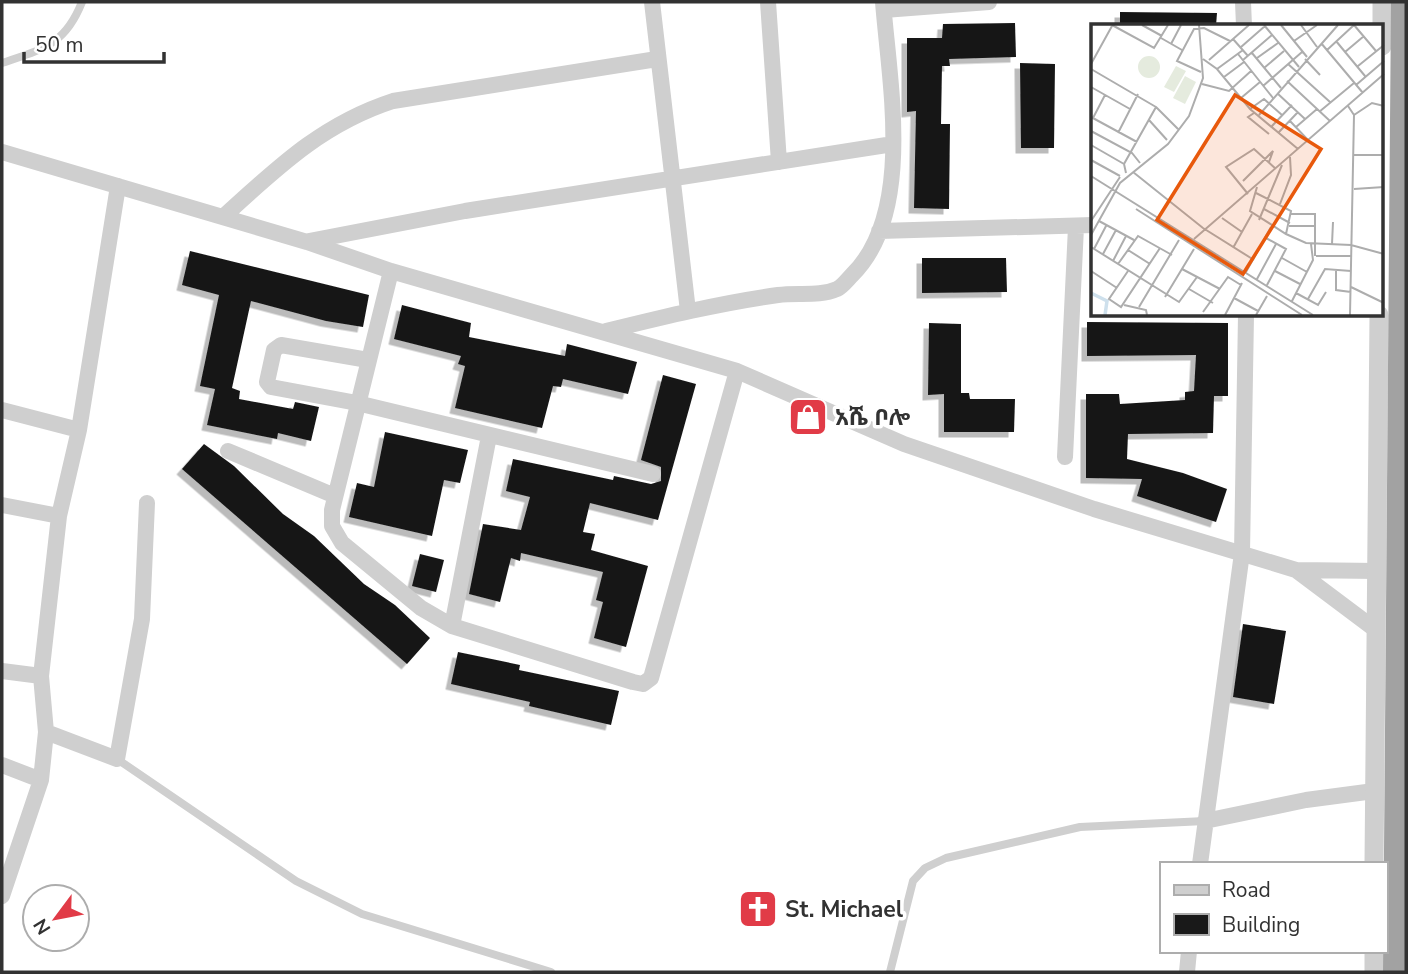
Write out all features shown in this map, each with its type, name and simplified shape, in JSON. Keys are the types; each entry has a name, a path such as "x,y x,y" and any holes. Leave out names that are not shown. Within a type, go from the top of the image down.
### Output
{"highway":[{"path":"1396,972 1404,2"}],"street":[{"path":"652,2 688,311"},
{"path":"768,2 779,162"},
{"path":"602,331 688,311 781,295 838,289 865,262 879,231 888,201 893,144 883,6 989,2"},
{"path":"1243,2 1244,24"},
{"path":"1382,2 1382,24"},
{"path":"223,217 297,149 359,112 393,101 657,59"},
{"path":"307,242 465,211 893,144"},
{"path":"2,152 307,242 391,271 737,371 904,444 1094,509 1296,570 1377,571"},
{"path":"2,896 41,780 46,732 41,676 59,516 79,430 118,186"},
{"path":"879,231 1085,226 1065,457"},
{"path":"391,271 335,496 332,526 342,543 421,608 452,626 633,682 643,684 651,678 737,371"},
{"path":"1200,862 1242,553 1246,317"},
{"path":"1374,862 1379,317"},
{"path":"368,360 281,345 274,350 267,382 271,387 358,403 653,474"},
{"path":"2,410 79,430"},
{"path":"452,626 489,436"},
{"path":"228,451 335,496"},
{"path":"46,732 117,759 142,619 147,503"},
{"path":"2,505 59,516"},
{"path":"1296,570 1376,630"},
{"path":"2,671 41,676"},
{"path":"2,765 41,780"},
{"path":"1205,821 1306,800 1374,791"},
{"path":"1186,972 1189,953"},
{"path":"1374,953 1374,972"}],"lane":[{"path":"2,63 50,47 75,20 82,2"},
{"path":"117,759 296,881 362,914 551,972"},
{"path":"890,972 912,881 925,867 946,858 1080,827 1205,821"}],"building":[{"path":"1120,12 1217,13 1216,24 1120,24"},
{"path":"1015,23 1016,57 949,59 950,66 942,66 941,124 950,124 949,209 914,208 916,111 907,112 907,38 942,38 943,24"},
{"path":"1020,63 1055,64 1054,148 1021,148"},
{"path":"190,251 369,295 363,327 326,321 251,301 232,388 240,391 239,399 293,409 295,402 319,407 311,441 278,433 277,439 207,425 215,389 200,386 219,295 182,285"},
{"path":"922,258 1006,258 1007,292 922,293"},
{"path":"402,305 471,323 469,337 565,356 567,344 637,362 628,394 563,379 561,387 553,386 542,428 455,408 465,366 458,364 461,356 394,339"},
{"path":"1087,322 1228,323 1228,396 1214,396 1213,433 1128,434 1127,459 1183,473 1227,489 1216,522 1137,496 1142,479 1086,478 1086,394 1119,394 1120,404 1185,400 1185,392 1194,391 1196,355 1087,356"},
{"path":"929,323 961,324 961,393 969,393 970,399 1015,399 1014,432 944,432 944,394 928,395"},
{"path":"663,375 696,384 658,520 590,503 583,532 595,534 591,550 648,566 626,647 594,638 603,602 596,600 603,572 521,553 520,561 511,558 500,602 469,594 483,524 521,530 530,497 506,491 513,459 613,480 614,476 651,484 661,481 661,467 641,460"},
{"path":"385,432 468,450 460,483 444,480 432,536 349,517 357,483 374,487"},
{"path":"204,444 234,466 283,514 314,536 364,584 395,605 430,638 407,664 182,469"},
{"path":"420,554 444,560 436,592 412,586"},
{"path":"1243,624 1286,631 1274,704 1233,697"},
{"path":"458,652 520,665 519,670 619,691 611,725 529,706 530,702 451,684"}],"place":[{"name":"አሼ ቦሎ","path":"808,417"},
{"name":"St. Michael","path":"758,909"}]}
